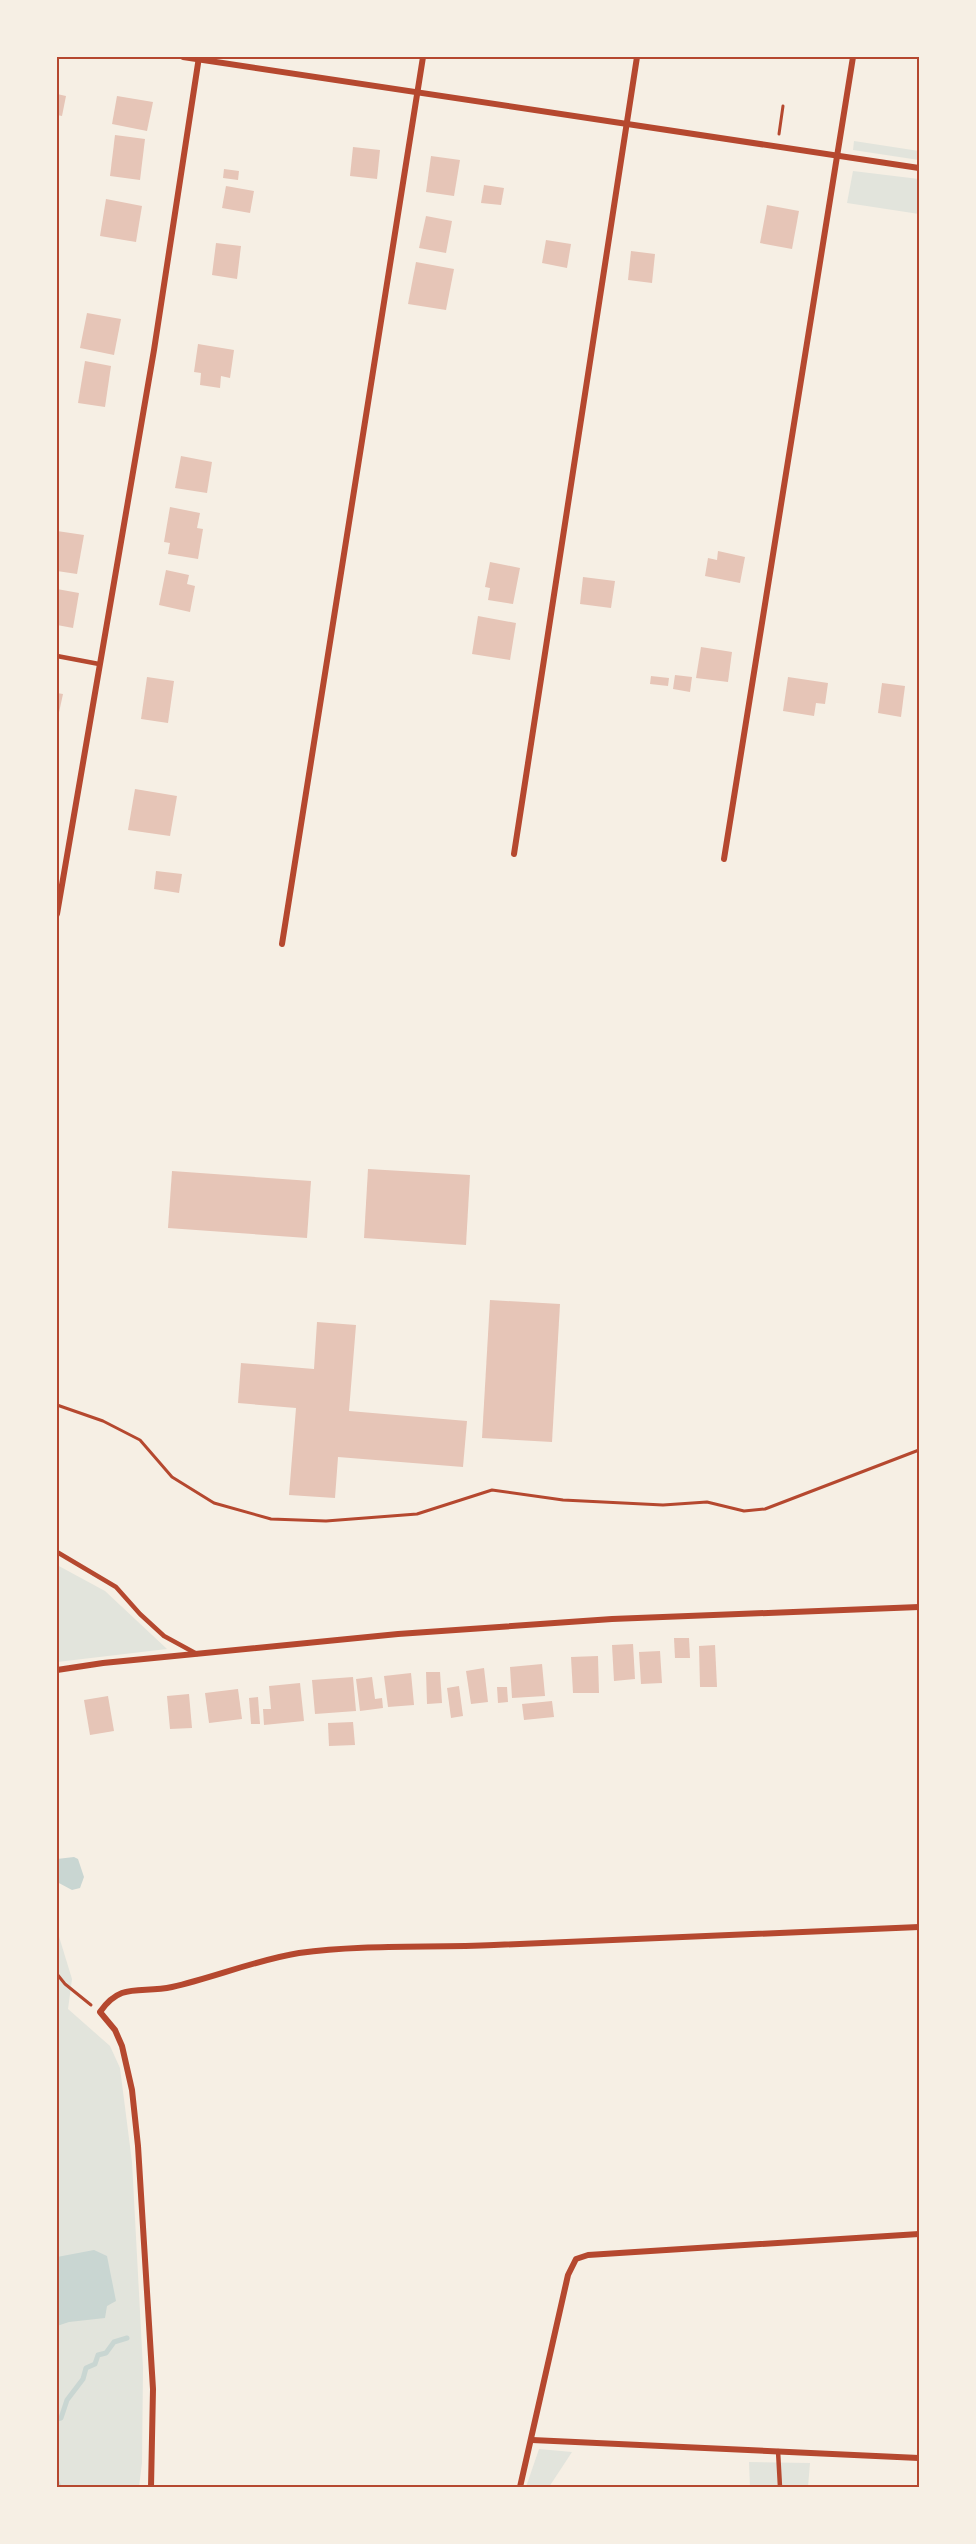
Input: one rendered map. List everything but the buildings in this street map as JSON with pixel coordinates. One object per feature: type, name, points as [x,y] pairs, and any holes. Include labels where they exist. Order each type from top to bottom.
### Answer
[{"type":"street","points":[[183,57],[627,122],[919,168]]},
{"type":"street","points":[[282,944],[423,57]]},
{"type":"street","points":[[514,854],[637,57]]},
{"type":"street","points":[[724,859],[853,57]]},
{"type":"street","points":[[57,914],[154,350],[199,58]]},
{"type":"street","points":[[57,1670],[387,1635],[600,1620],[919,1607]]},
{"type":"street","points":[[151,2487],[153,2389],[138,2146],[132,2090],[122,2046],[115,2030],[100,2012],[108,2000],[118,1993],[172,1987],[253,1963],[297,1953],[343,1948],[453,1947],[919,1927]]},
{"type":"street","points":[[520,2487],[568,2275],[571,2265],[580,2256],[919,2234]]},
{"type":"street","points":[[532,2440],[919,2457]]},
{"type":"lane","points":[[57,656],[99,663]]},
{"type":"lane","points":[[57,1552],[116,1587],[164,1636],[197,1654]]},
{"type":"lane","points":[[778,2451],[780,2487]]},
{"type":"path","points":[[777,146],[783,106]]},
{"type":"path","points":[[57,1405],[103,1421],[141,1440],[172,1477],[214,1503],[271,1519],[326,1521],[417,1514],[492,1491],[563,1500],[663,1505],[706,1502],[744,1511],[765,1509],[919,1450]]},
{"type":"path","points":[[57,1974],[75,1993],[100,2012]]},
{"type":"shaded area","points":[[854,141],[919,151],[919,160],[853,150]]},
{"type":"shaded area","points":[[853,171],[919,179],[919,214],[847,203]]},
{"type":"shaded area","points":[[57,1565],[105,1591],[167,1649],[57,1662]]},
{"type":"shaded area","points":[[74,1857],[78,1859],[84,1877],[80,1888],[72,1890],[57,1882],[57,1859]]},
{"type":"shaded area","points":[[57,1930],[72,1979],[68,2009],[110,2046],[120,2068],[132,2162],[143,2368],[142,2463],[139,2487],[57,2487]]},
{"type":"shaded area","points":[[94,2250],[107,2256],[116,2301],[107,2306],[105,2318],[69,2322],[57,2326],[57,2257]]},
{"type":"shaded area","points":[[539,2449],[572,2452],[549,2487],[526,2487]]},
{"type":"shaded area","points":[[749,2462],[810,2463],[808,2487],[750,2487]]},
{"type":"waterway","points":[[57,2419],[61,2418],[67,2400],[83,2379],[86,2368],[95,2364],[98,2355],[106,2353],[114,2342],[127,2338]]},
{"type":"waterway","points":[[57,2482],[59,2487]]}]
